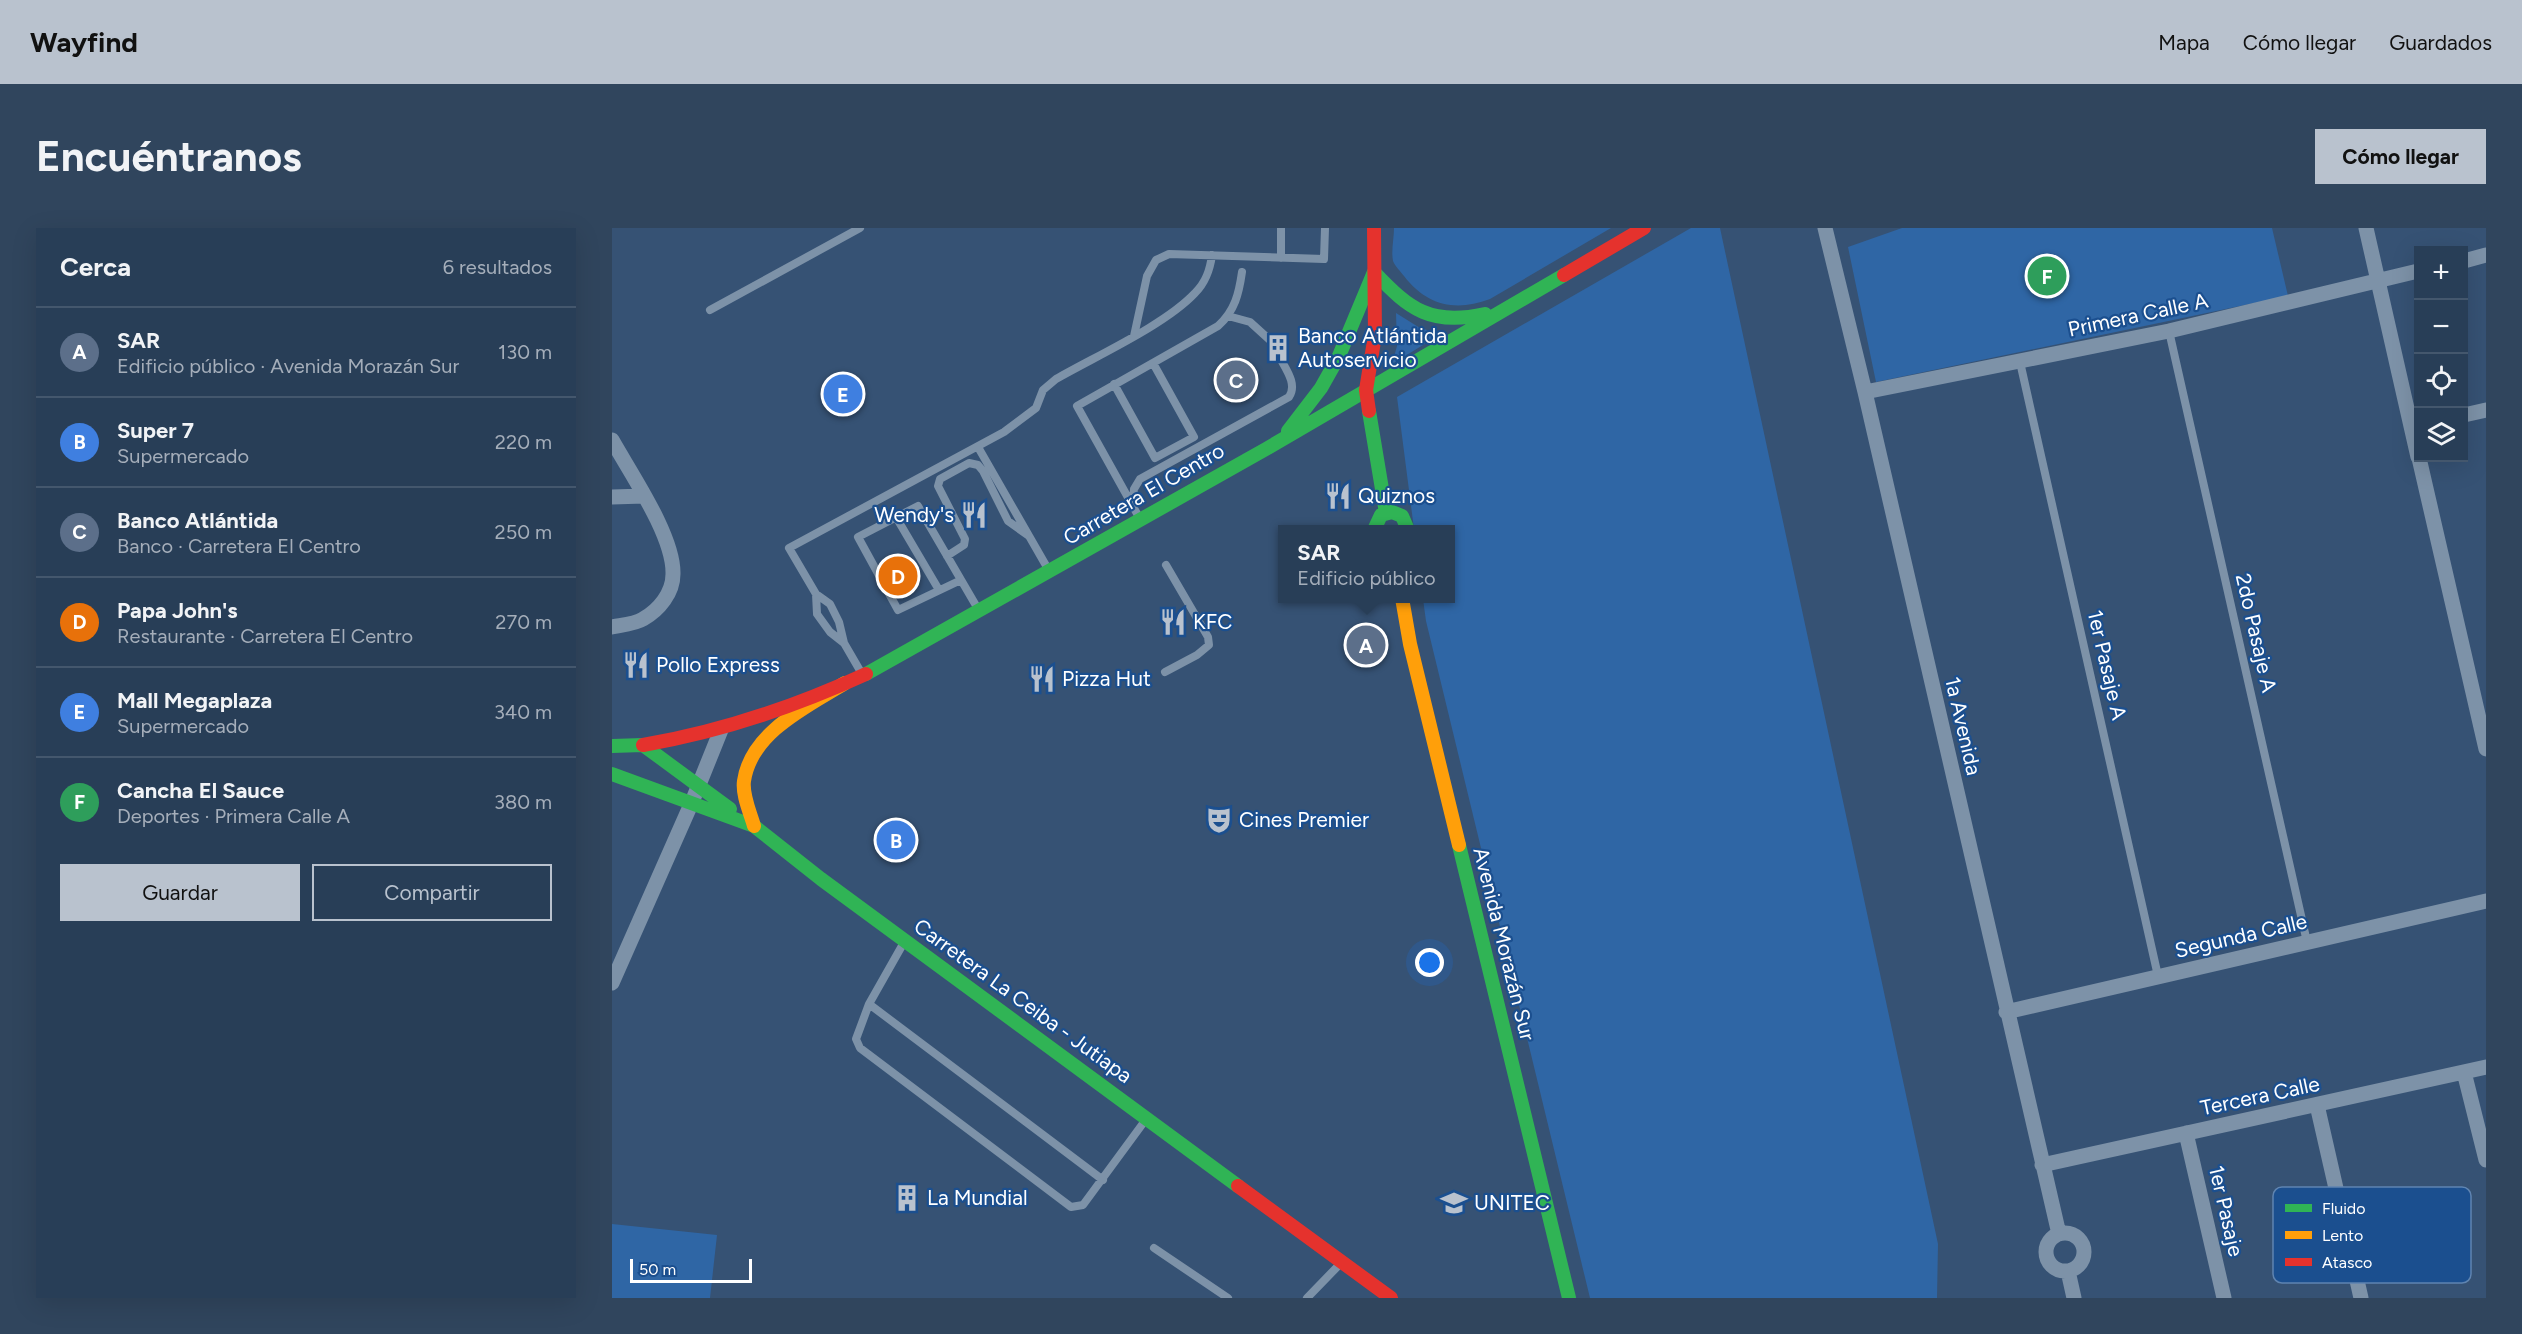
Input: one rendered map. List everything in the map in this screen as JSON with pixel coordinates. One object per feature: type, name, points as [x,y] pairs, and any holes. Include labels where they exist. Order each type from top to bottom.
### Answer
[{"type":"main road","points":[[1374,228],[1376,335],[1366,390],[1373,445],[1386,513]]},
{"type":"main road","name":"Carretera El Centro","points":[[612,746],[679,740],[721,730],[845,683],[1141,520],[1644,228]]},
{"type":"main road","points":[[1374,272],[1400,299],[1416,311],[1433,317],[1463,320],[1506,309]]},
{"type":"main road","points":[[1282,439],[1321,388],[1339,356],[1374,272]]},
{"type":"main road","points":[[1376,525],[1378,519],[1392,512],[1402,516],[1406,525]]},
{"type":"main road","name":"Avenida Morazán Sur","points":[[1403,603],[1410,644],[1569,1298]]},
{"type":"main road","points":[[754,826],[743,782],[751,755],[780,726],[845,683]]},
{"type":"main road","points":[[643,745],[754,826]]},
{"type":"main road","name":"Carretera La Ceiba - Jutiapa","points":[[612,774],[754,826],[1391,1298]]},
{"type":"street","name":"1a Avenida","points":[[1825,228],[1865,392],[2006,1012],[2059,1234]]},
{"type":"street","points":[[2366,228],[2414,422]]},
{"type":"street","points":[[2468,260],[2486,255]]},
{"type":"street","name":"Primera Calle A","points":[[1865,392],[2169,331],[2414,272]]},
{"type":"street","points":[[2468,414],[2486,410]]},
{"type":"street","points":[[612,440],[644,496],[669,548],[674,576],[665,600],[643,620],[612,627]]},
{"type":"street","points":[[2420,462],[2486,749]]},
{"type":"street","points":[[612,496],[644,496]]},
{"type":"street","points":[[612,983],[636,924],[692,802],[721,730]]},
{"type":"street","name":"Segunda Calle","points":[[2006,1012],[2486,901]]},
{"type":"street","name":"Tercera Calle","points":[[2042,1165],[2486,1067]]},
{"type":"street","points":[[2464,1072],[2486,1160]]},
{"type":"street","points":[[2317,1105],[2336,1187]]},
{"type":"street","name":"1er Pasaje","points":[[2186,1133],[2224,1298]]},
{"type":"street","points":[[2059,1234],[2071,1234],[2081,1242],[2084,1248],[2082,1260],[2073,1269],[2067,1271],[2055,1269],[2047,1260],[2045,1253],[2049,1242],[2059,1234]]},
{"type":"street","points":[[2067,1271],[2074,1298]]},
{"type":"street","points":[[2358,1283],[2361,1298]]},
{"type":"lane","points":[[710,310],[860,228]]},
{"type":"lane","points":[[1281,228],[1281,258]]},
{"type":"lane","points":[[1134,336],[1147,276],[1156,260],[1169,254],[1324,259],[1325,228]]},
{"type":"lane","points":[[862,674],[844,643],[839,622],[830,604],[816,594],[789,548],[1004,432],[1036,408],[1043,390],[1056,379],[1179,309],[1197,292],[1207,277],[1212,255]]},
{"type":"lane","points":[[1141,520],[1077,406],[1213,330],[1228,316],[1238,295],[1242,272]]},
{"type":"lane","points":[[1228,316],[1250,322],[1272,342]]},
{"type":"lane","name":"2do Pasaje A","points":[[2169,331],[2307,942]]},
{"type":"lane","points":[[1134,508],[1133,494],[1140,479],[1289,398],[1293,391],[1292,381],[1279,356]]},
{"type":"lane","name":"1er Pasaje A","points":[[2020,362],[2158,976]]},
{"type":"lane","points":[[1114,384],[1155,458],[1194,437],[1153,363]]},
{"type":"lane","points":[[978,447],[1049,570]]},
{"type":"lane","points":[[947,556],[964,545],[965,539],[938,486],[940,479],[969,463],[978,465],[983,471],[1008,521],[1029,536]]},
{"type":"lane","points":[[961,580],[898,610],[858,537],[918,506],[978,609]]},
{"type":"lane","points":[[896,517],[939,590]]},
{"type":"lane","points":[[1165,672],[1197,655],[1209,645],[1208,637],[1166,565]]},
{"type":"lane","points":[[816,594],[817,614],[830,632],[844,643]]},
{"type":"lane","points":[[905,940],[869,1004],[856,1039],[860,1048],[1071,1207],[1083,1205],[1104,1180],[1147,1118]]},
{"type":"lane","points":[[869,1004],[1104,1180]]},
{"type":"lane","points":[[1154,1248],[1228,1298]]},
{"type":"lane","points":[[1307,1298],[1342,1261]]},
{"type":"shaded area","points":[[1394,228],[1611,228],[1490,299],[1465,305],[1454,305],[1443,304],[1422,294],[1397,267],[1392,257]]},
{"type":"shaded area","points":[[1691,228],[1720,228],[1938,1244],[1937,1298],[1590,1298],[1426,621],[1424,603],[1455,603],[1455,525],[1413,525],[1397,397]]},
{"type":"shaded area","points":[[1902,228],[2272,228],[2288,296],[1876,382],[1848,247]]},
{"type":"shaded area","points":[[1396,313],[1420,328],[1441,334],[1392,364],[1397,346]]},
{"type":"shaded area","points":[[612,1224],[717,1235],[710,1298],[612,1298]]},
{"type":"traffic: fast","points":[[1288,431],[1321,388],[1339,356],[1374,272],[1399,296],[1423,312],[1450,318],[1485,314]]},
{"type":"traffic: fast","points":[[866,674],[1266,449],[1564,275]]},
{"type":"traffic: fast","points":[[1369,411],[1386,513]]},
{"type":"traffic: fast","points":[[1376,525],[1381,515],[1392,512],[1402,516],[1406,525]]},
{"type":"traffic: fast","points":[[612,746],[643,745],[730,809]]},
{"type":"traffic: fast","points":[[612,774],[754,826],[821,879],[1238,1186]]},
{"type":"traffic: fast","points":[[1459,845],[1569,1298]]},
{"type":"traffic: slow","points":[[1403,603],[1410,644],[1459,845]]},
{"type":"traffic: slow","points":[[754,826],[745,798],[744,781],[749,764],[758,748],[783,722],[845,683]]},
{"type":"traffic: jam","points":[[1369,411],[1366,390],[1375,335],[1374,228]]},
{"type":"traffic: jam","points":[[1564,275],[1644,228]]},
{"type":"traffic: jam","points":[[643,745],[728,726],[784,708],[866,674]]},
{"type":"traffic: jam","points":[[1238,1186],[1391,1298]]},
{"type":"place","name":"Cancha El Sauce","points":[[2047,276]]},
{"type":"place","name":"Banco Atlántida Autoservicio","points":[[1278,348]]},
{"type":"place","name":"Banco Atlántida","points":[[1236,380]]},
{"type":"place","name":"Mall Megaplaza","points":[[843,394]]},
{"type":"place","name":"Quiznos","points":[[1338,496]]},
{"type":"place","name":"Wendy's","points":[[974,515]]},
{"type":"place","name":"Papa John's","points":[[898,576]]},
{"type":"place","name":"KFC","points":[[1173,622]]},
{"type":"place","name":"SAR","points":[[1366,645]]},
{"type":"place","name":"Pollo Express","points":[[636,665]]},
{"type":"place","name":"Pizza Hut","points":[[1042,679]]},
{"type":"place","name":"Cines Premier","points":[[1219,820]]},
{"type":"place","name":"Super 7","points":[[896,840]]},
{"type":"place","name":"La Mundial","points":[[907,1198]]},
{"type":"place","name":"UNITEC","points":[[1454,1203]]}]
